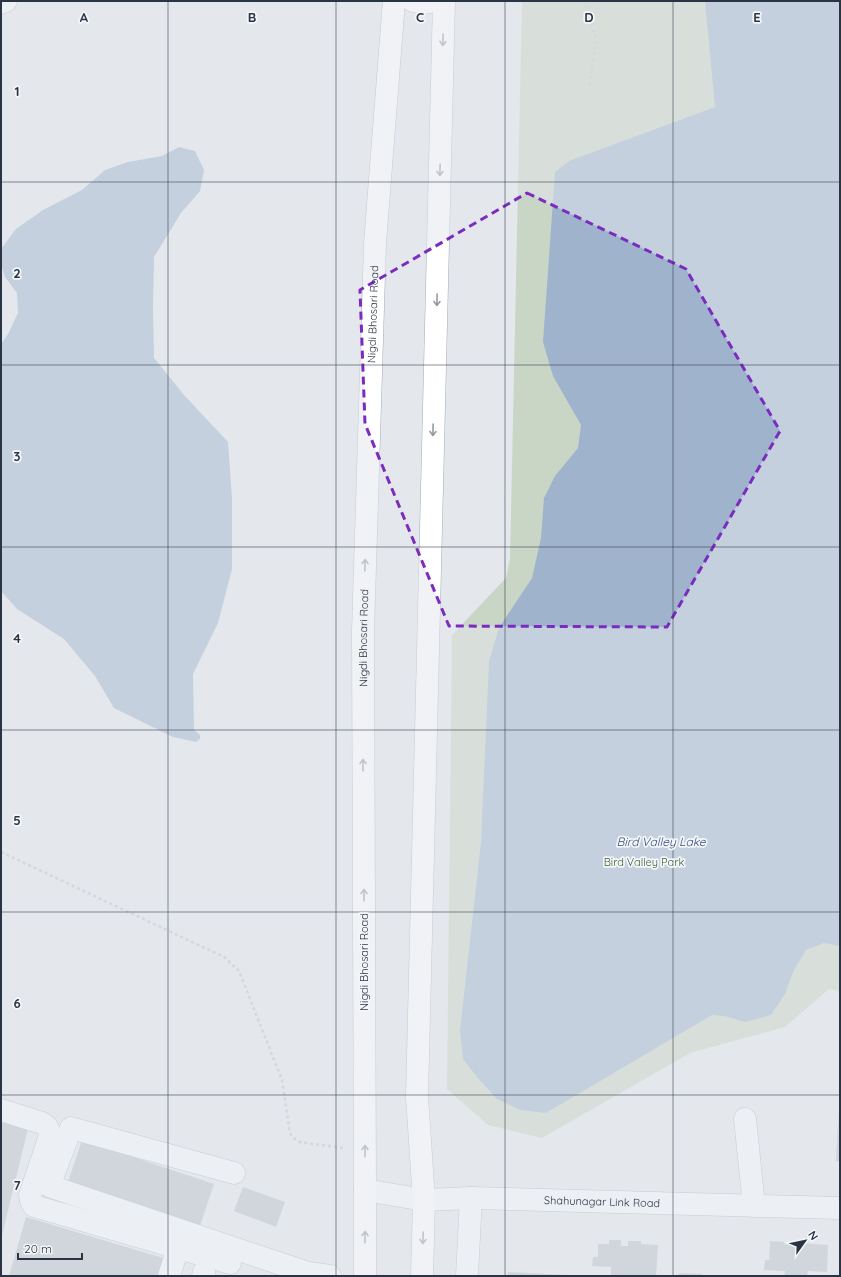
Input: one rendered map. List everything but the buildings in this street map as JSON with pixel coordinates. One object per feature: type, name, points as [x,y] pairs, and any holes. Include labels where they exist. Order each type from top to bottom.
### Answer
[{"type":"main road","name":"Nigdi Bhosari Road","points":[[364,1276],[363,624],[376,243],[394,1]]},
{"type":"main road","points":[[413,1],[424,3],[435,1]]},
{"type":"main road","points":[[422,1276],[424,1200],[417,1097],[444,1]]},
{"type":"street","points":[[1,3],[6,1]]},
{"type":"street","points":[[1,1110],[42,1123],[47,1126],[50,1131],[49,1139],[30,1195],[34,1206],[276,1276]]},
{"type":"street","points":[[745,1119],[754,1206]]},
{"type":"street","points":[[234,1173],[71,1128],[49,1186],[308,1273],[330,1276]]},
{"type":"street","name":"Shahunagar Link Road","points":[[365,1190],[424,1200],[471,1198],[840,1208]]},
{"type":"street","points":[[467,1276],[471,1198]]},
{"type":"street","points":[[169,1276],[178,1247]]},
{"type":"path","points":[[583,1],[590,15],[596,40],[589,89]]},
{"type":"path","points":[[1,852],[224,957],[238,971],[282,1080],[290,1134],[293,1138],[300,1142],[365,1152]]},
{"type":"highlighted area","points":[[527,193],[686,269],[780,431],[667,627],[449,626],[365,424],[360,290]]},
{"type":"green space","name":"Bird Valley Lake","points":[[522,1],[840,1],[840,991],[829,989],[785,1027],[690,1053],[542,1138],[488,1125],[447,1089],[452,635],[506,578],[510,559]]},
{"type":"water","name":"Bird Valley Lake","points":[[705,1],[840,1],[840,946],[824,943],[806,950],[794,970],[785,994],[771,1015],[745,1022],[724,1016],[712,1015],[546,1113],[520,1110],[497,1099],[463,1059],[460,1030],[481,842],[489,661],[499,628],[532,578],[541,538],[544,498],[555,476],[578,448],[581,425],[553,376],[543,342],[555,172],[569,161],[715,107]]},
{"type":"water","points":[[179,147],[195,151],[204,170],[200,191],[181,213],[154,257],[154,358],[184,395],[228,442],[232,499],[232,569],[218,623],[193,674],[194,730],[200,735],[200,739],[196,742],[173,737],[114,708],[95,676],[64,639],[17,609],[1,591],[1,344],[8,334],[18,313],[17,293],[5,277],[1,264],[1,249],[16,229],[43,210],[82,190],[105,170],[128,162],[162,156]]},
{"type":"park label","name":"Bird Valley Park","points":[[644,862]]}]
